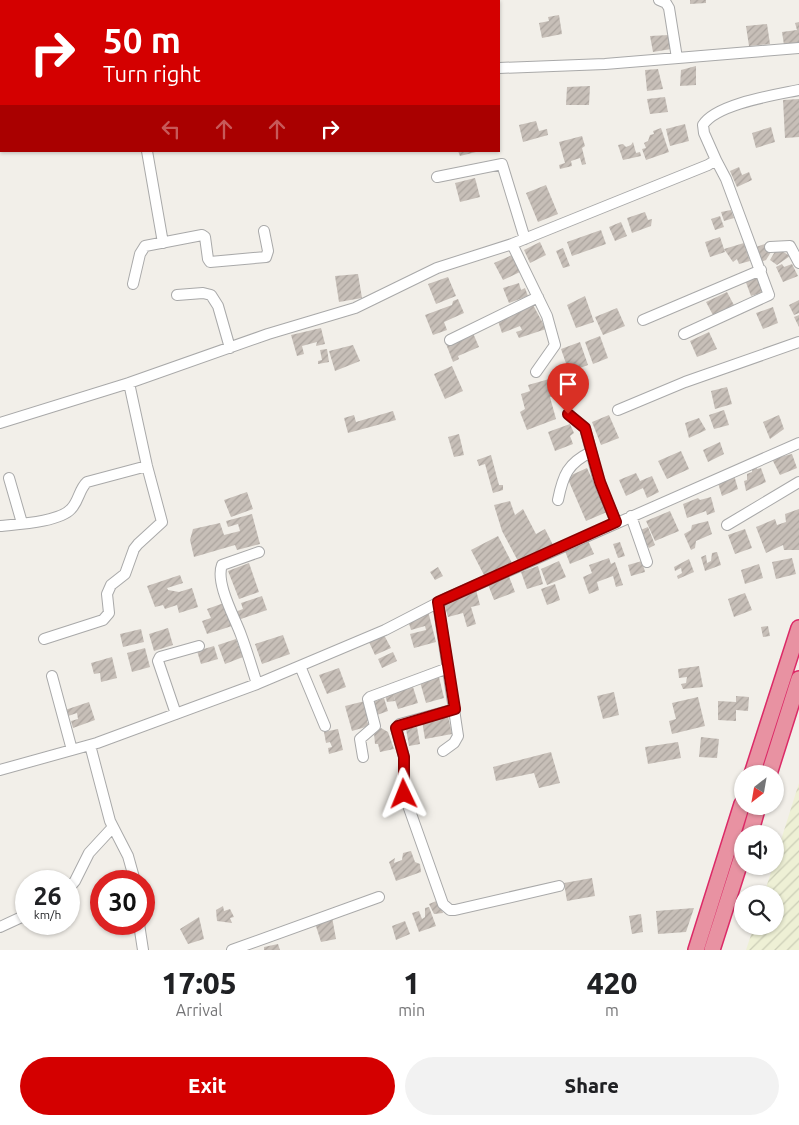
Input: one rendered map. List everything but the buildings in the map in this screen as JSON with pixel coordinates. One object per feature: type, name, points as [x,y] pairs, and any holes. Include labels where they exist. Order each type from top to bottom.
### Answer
[{"type":"highway","points":[[755,765],[799,628]]},
{"type":"highway","points":[[772,765],[799,680]]},
{"type":"highway","points":[[696,950],[739,815]]},
{"type":"highway","points":[[712,950],[736,875]]},
{"type":"street","points":[[660,0],[666,3],[669,8],[677,58]]},
{"type":"street","points":[[500,68],[605,64],[799,48]]},
{"type":"street","points":[[684,334],[768,297],[770,294],[726,179],[702,125],[707,118],[716,112],[799,90]]},
{"type":"street","points":[[146,152],[163,243]]},
{"type":"street","points":[[0,423],[129,383],[355,308],[438,268],[525,239],[716,160]]},
{"type":"street","points":[[437,177],[502,164],[525,239]]},
{"type":"street","points":[[133,284],[143,248],[202,235],[206,239],[208,259],[213,263],[266,257],[268,251],[264,231]]},
{"type":"street","points":[[512,244],[538,297],[555,344],[536,372]]},
{"type":"street","points":[[770,247],[790,246],[799,263]]},
{"type":"street","points":[[643,320],[761,270]]},
{"type":"street","points":[[177,295],[203,293],[211,295],[218,306],[230,348]]},
{"type":"street","points":[[450,340],[538,297]]},
{"type":"street","points":[[618,410],[685,382],[799,342]]},
{"type":"street","points":[[44,639],[103,620],[109,613],[107,594],[110,585],[125,574],[134,549],[162,522],[147,466],[129,383]]},
{"type":"street","points":[[568,414],[585,428],[600,482],[616,522]]},
{"type":"street","points":[[0,770],[90,745],[257,684],[385,630],[438,602],[799,443]]},
{"type":"street","points":[[558,500],[561,487],[574,460],[591,452]]},
{"type":"street","points":[[0,526],[42,520],[65,513],[72,509],[87,482],[147,466]]},
{"type":"street","points":[[9,478],[22,523]]},
{"type":"street","points":[[727,525],[799,482]]},
{"type":"street","points":[[631,516],[647,562]]},
{"type":"street","points":[[257,684],[224,592],[220,571],[222,565],[259,552]]},
{"type":"street","points":[[438,602],[458,736],[454,744],[443,751]]},
{"type":"street","points":[[176,714],[158,661],[160,657],[199,646]]},
{"type":"street","points":[[300,666],[325,726]]},
{"type":"street","points":[[363,757],[360,739],[375,726],[368,699],[370,696],[448,668]]},
{"type":"street","points":[[52,676],[72,750]]},
{"type":"street","points":[[455,709],[400,724],[396,728],[404,757],[404,794],[443,904],[446,908],[455,910],[559,886]]},
{"type":"street","points":[[90,745],[113,827],[132,865],[133,870]]},
{"type":"street","points":[[80,871],[89,853],[113,827]]},
{"type":"street","points":[[232,950],[379,897]]},
{"type":"street","points":[[0,927],[15,921]]},
{"type":"street","points":[[140,935],[142,950]]},
{"type":"green space","points":[[799,783],[799,950],[746,950],[751,935],[784,935],[784,885],[767,885],[770,875],[784,875],[784,830]]},
{"type":"route","points":[[404,794],[402,784],[404,757],[396,728],[400,724],[455,709],[450,689],[447,656],[438,602],[616,522],[600,482],[585,428],[568,414]]}]
